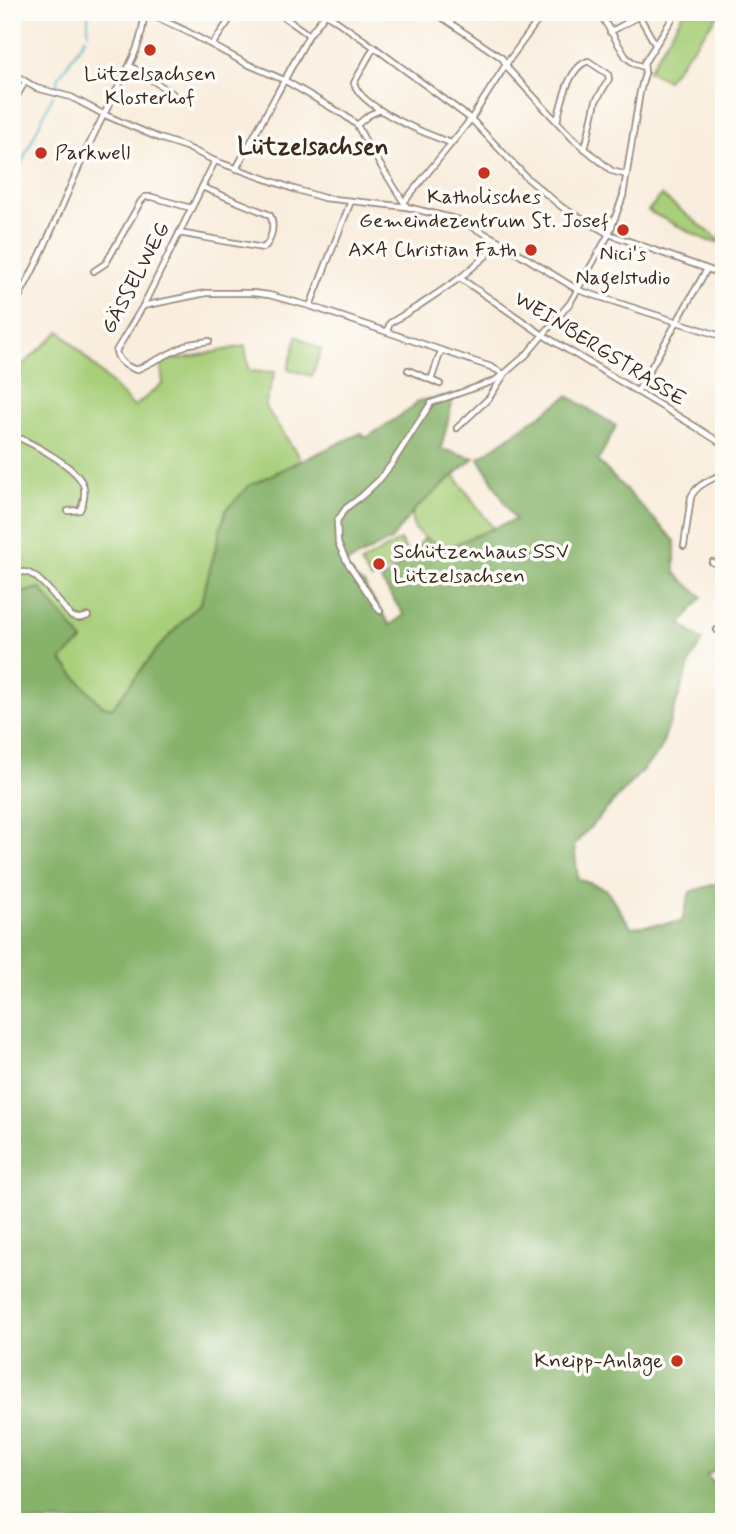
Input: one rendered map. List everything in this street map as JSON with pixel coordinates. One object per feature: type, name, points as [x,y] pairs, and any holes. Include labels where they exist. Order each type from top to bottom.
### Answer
[{"type":"street","points":[[212,45],[235,12]]},
{"type":"street","points":[[277,12],[309,35]]},
{"type":"street","points":[[434,12],[502,58],[510,71],[584,149],[612,171],[627,176]]},
{"type":"street","points":[[598,12],[630,61],[644,67]]},
{"type":"street","points":[[380,611],[347,562],[338,543],[337,521],[346,508],[380,479],[431,403],[494,381],[505,374],[526,355],[570,303],[609,234],[623,196],[646,59],[674,12]]},
{"type":"street","points":[[236,169],[309,35],[326,13],[471,119],[527,178],[563,208],[609,234],[724,275]]},
{"type":"street","points":[[12,309],[38,261],[74,176],[130,66],[149,14],[284,80],[344,115],[357,125],[405,205]]},
{"type":"street","points":[[405,205],[471,119],[540,14]]},
{"type":"street","points":[[610,32],[638,14],[655,44]]},
{"type":"street","points":[[374,47],[354,83],[356,91],[380,110],[424,133],[451,143]]},
{"type":"street","points":[[557,121],[566,86],[582,63],[588,61],[608,74],[609,79],[596,101],[584,149]]},
{"type":"street","points":[[130,66],[172,93]]},
{"type":"street","points":[[12,74],[36,88],[71,97],[105,115],[215,161],[293,189],[324,198],[405,205],[459,220],[578,290],[724,337]]},
{"type":"street","points":[[12,104],[25,82]]},
{"type":"street","points":[[357,125],[380,110]]},
{"type":"street","name":"GÄSSELWEG","points":[[209,341],[189,344],[136,370],[125,366],[117,357],[116,351],[143,306],[215,161]]},
{"type":"street","points":[[179,233],[262,247],[270,241],[273,220],[270,215],[202,187]]},
{"type":"street","points":[[94,271],[107,263],[144,198],[152,197],[191,208]]},
{"type":"street","points":[[310,306],[351,201]]},
{"type":"street","points":[[387,331],[390,323],[460,278],[486,257],[497,240]]},
{"type":"street","points":[[637,392],[706,269]]},
{"type":"street","name":"WEINBERGSTRASSE","points":[[460,278],[543,335],[724,445]]},
{"type":"street","points":[[143,306],[206,293],[253,293],[310,306],[505,374]]},
{"type":"street","points":[[430,380],[442,351]]},
{"type":"street","points":[[408,370],[440,384]]},
{"type":"street","points":[[457,428],[489,398],[505,374]]},
{"type":"street","points":[[12,435],[52,455],[80,478],[84,487],[83,504],[80,510],[68,511]]},
{"type":"street","points":[[684,546],[693,492],[700,485],[724,473]]},
{"type":"street","points":[[712,562],[724,567]]},
{"type":"street","points":[[12,577],[22,572],[32,574],[71,616],[76,619],[88,616]]},
{"type":"street","points":[[717,630],[724,626]]},
{"type":"green space","points":[[684,12],[724,12],[724,17],[719,14],[667,80],[648,71]]},
{"type":"green space","points":[[661,195],[722,242],[708,241],[648,211]]},
{"type":"green space","points":[[60,331],[134,407],[163,383],[160,360],[180,359],[245,346],[249,371],[275,372],[265,406],[301,460],[251,485],[226,510],[201,602],[158,648],[112,708],[101,705],[61,660],[40,588],[12,596],[12,379],[18,369]]},
{"type":"green space","points":[[297,336],[321,350],[312,376],[288,369]]},
{"type":"green space","points":[[454,395],[441,449],[474,458],[414,510],[391,540],[343,565],[348,574],[365,585],[390,625],[404,615],[381,581],[411,556],[424,538],[446,547],[515,520],[479,458],[568,396],[616,426],[598,461],[675,541],[675,573],[702,597],[681,624],[702,641],[691,660],[660,751],[574,845],[578,879],[606,889],[631,927],[682,922],[690,892],[724,881],[724,1466],[707,1475],[724,1497],[724,1522],[12,1522],[12,596],[40,588],[83,641],[61,660],[101,705],[112,708],[158,648],[201,602],[226,510],[250,485],[361,433],[366,438],[412,408],[418,401]]},
{"type":"green space","points":[[454,475],[493,528],[446,547],[416,530],[412,518],[414,510]]},
{"type":"green space","points":[[400,540],[410,557],[371,580],[361,563]]},
{"type":"waterway","points":[[88,12],[88,33]]},
{"type":"waterway","points":[[55,90],[59,77],[86,37]]},
{"type":"waterway","points":[[12,180],[53,95]]},
{"type":"place","name":"Lützelsachsen Klosterhof","points":[[150,50]]},
{"type":"place","name":"Parkwell","points":[[41,153]]},
{"type":"place","name":"Katholisches Gemeindezentrum St. Josef","points":[[484,173]]},
{"type":"place","name":"Nici's Nagelstudio","points":[[623,230]]},
{"type":"place","name":"AXA Christian Fath","points":[[531,250]]},
{"type":"place","name":"Schützenhaus SSV Lützelsachsen","points":[[379,564]]},
{"type":"place","name":"Kneipp-Anlage","points":[[677,1361]]},
{"type":"district","name":"Lützelsachsen","points":[[313,147]]}]
